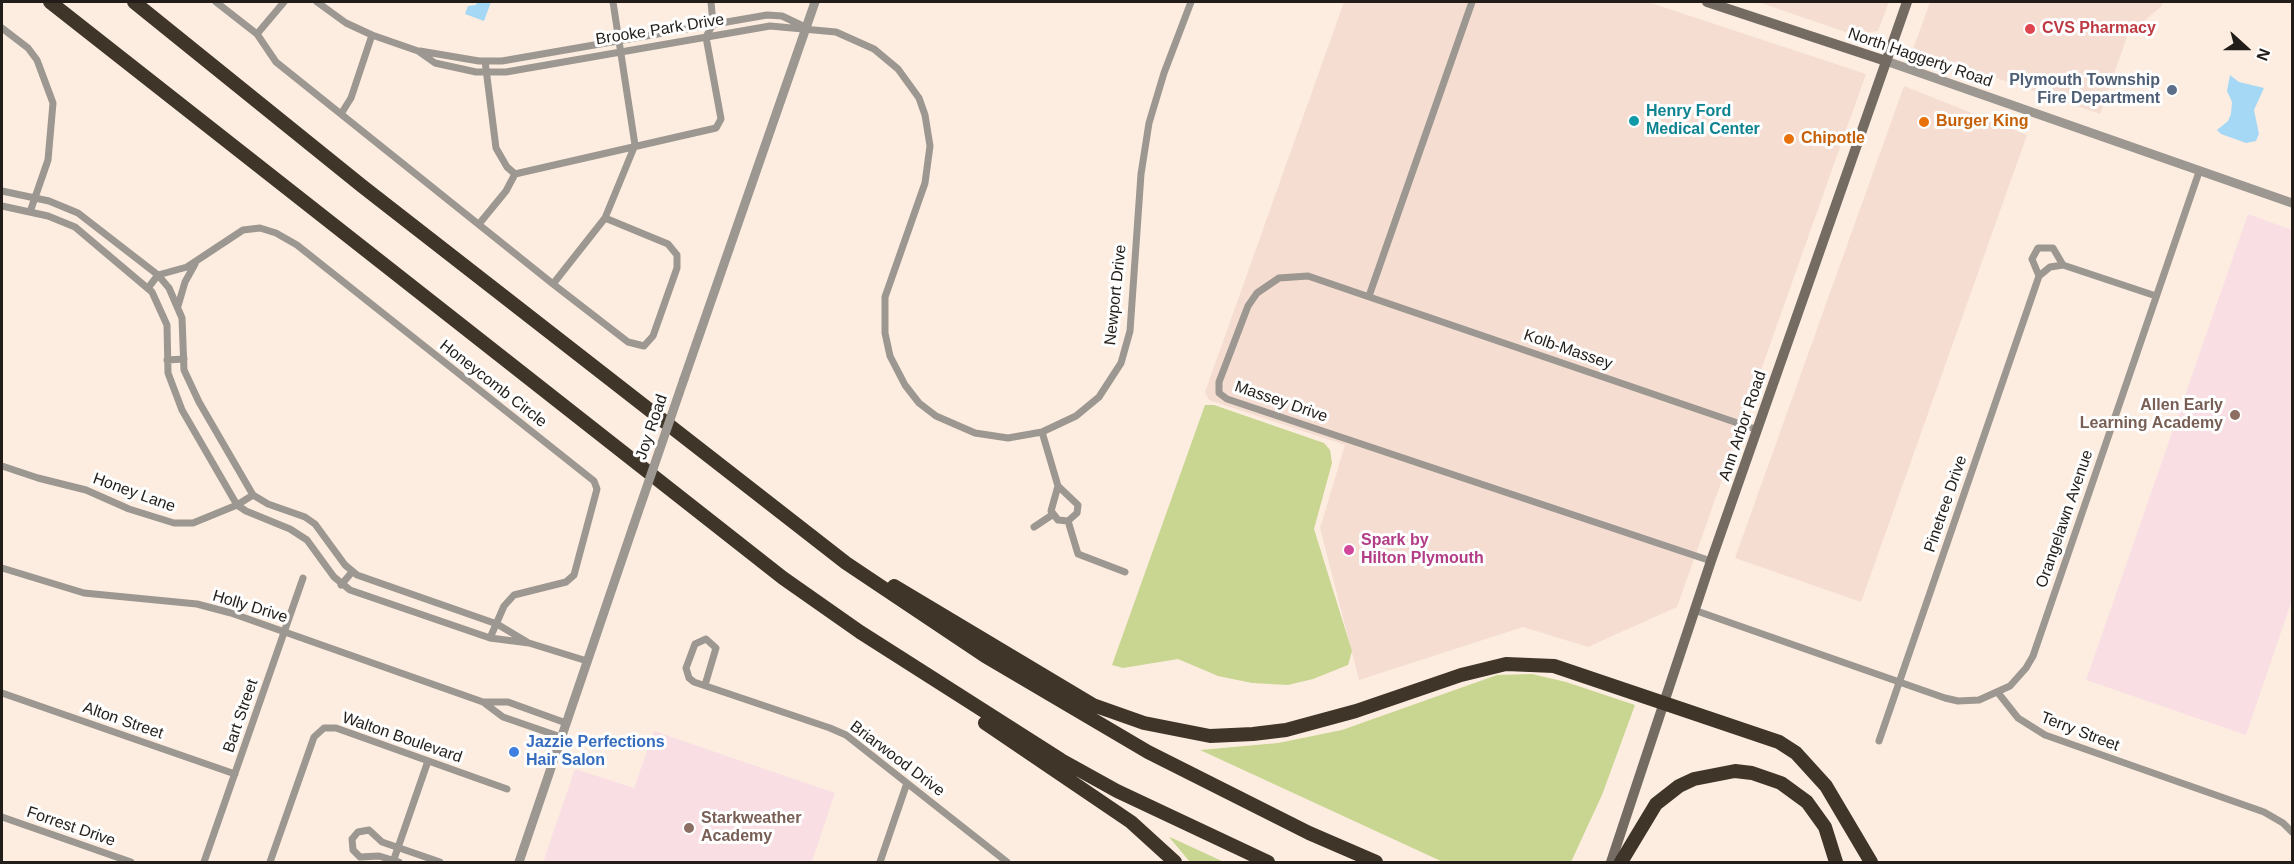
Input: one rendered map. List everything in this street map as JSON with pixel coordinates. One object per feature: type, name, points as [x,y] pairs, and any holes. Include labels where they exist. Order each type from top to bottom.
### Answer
[{"type":"highway","points":[[50,2],[783,578],[946,688],[1061,760],[1117,791],[1268,862]]},
{"type":"highway","points":[[134,2],[371,194],[846,563],[985,656],[1148,752],[1299,828],[1376,862]]},
{"type":"highway","points":[[846,563],[904,591],[1054,684],[1093,705],[1144,723],[1210,735],[1253,734],[1286,730],[1356,711],[1461,675],[1506,664],[1554,666],[1766,735],[1796,753],[1818,777],[1839,806],[1871,862]]},
{"type":"highway","points":[[946,688],[970,713],[1131,822],[1175,862]]},
{"type":"highway","points":[[1622,862],[1645,821],[1663,798],[1694,779],[1719,772],[1735,771],[1758,774],[1781,783],[1807,802],[1826,828],[1836,862]]},
{"type":"main road","name":"North Haggerty Road","points":[[1707,2],[1886,62]]},
{"type":"main road","name":"Ann Arbor Road","points":[[1611,862],[1694,610],[1907,2]]},
{"type":"street","points":[[216,2],[257,34],[276,62],[553,284],[634,345],[644,346],[648,342],[677,268],[677,255],[668,244],[605,218]]},
{"type":"street","points":[[257,34],[284,2]]},
{"type":"street","name":"Brooke Park Drive","points":[[317,2],[346,23],[372,36],[418,51],[485,61],[517,59],[619,39],[778,15],[806,28]]},
{"type":"street","points":[[553,284],[605,218],[634,145],[613,2]]},
{"type":"street","points":[[479,224],[506,190],[515,174],[634,145],[712,130],[720,124],[706,36],[713,24],[711,2]]},
{"type":"street","name":"Joy Road","points":[[519,862],[815,2]]},
{"type":"street","name":"Newport Drive","points":[[806,28],[836,32],[874,49],[898,69],[912,86],[925,115],[930,147],[925,183],[887,288],[884,306],[887,343],[899,376],[919,403],[953,426],[975,433],[1000,437],[1042,432],[1060,426],[1089,406],[1108,385],[1121,363],[1130,331],[1141,174],[1147,132],[1161,81],[1191,2]]},
{"type":"street","points":[[1369,296],[1472,2]]},
{"type":"street","name":"Brooke Park Drive","points":[[418,51],[435,63],[485,72],[518,70],[621,50],[770,26],[806,28]]},
{"type":"street","points":[[2,28],[28,48],[37,60],[53,103],[48,160],[30,212]]},
{"type":"street","points":[[341,114],[351,98],[372,36]]},
{"type":"street","points":[[517,59],[518,70]]},
{"type":"street","points":[[485,61],[496,148],[507,167],[515,174]]},
{"type":"street","name":"North Haggerty Road","points":[[1886,62],[2292,203]]},
{"type":"street","name":"Orangelawn Avenue","points":[[1999,694],[2018,679],[2033,656],[2199,172]]},
{"type":"street","points":[[2,191],[60,205],[92,222],[158,275],[178,306],[182,318],[184,370],[193,392],[253,495],[268,504],[296,513],[315,524],[352,572],[497,624],[529,643]]},
{"type":"street","points":[[2,206],[58,219],[83,232],[148,288],[160,304],[165,319],[168,339],[167,360],[171,381],[182,410],[237,505],[290,529],[307,540],[341,585],[490,638],[529,643],[587,661]]},
{"type":"street","points":[[83,232],[92,222]]},
{"type":"street","name":"Honeycomb Circle","points":[[158,275],[182,270],[243,230],[260,228],[276,233],[297,245],[594,481],[597,489],[574,575],[566,582],[514,595],[504,606],[490,638]]},
{"type":"street","name":"Pinetree Drive","points":[[1879,741],[2039,276],[2032,259],[2038,248],[2053,248],[2063,265]]},
{"type":"street","name":"Honeycomb Circle","points":[[178,306],[185,282],[198,259]]},
{"type":"street","points":[[2039,276],[2050,267],[2063,265],[2156,296]]},
{"type":"street","points":[[148,288],[158,275]]},
{"type":"street","name":"Massey Drive","points":[[1369,296],[1308,276],[1288,276],[1268,284],[1257,293],[1248,306],[1219,382],[1219,393],[1227,399],[1711,561]]},
{"type":"street","name":"Kolb-Massey","points":[[1369,296],[1758,430]]},
{"type":"street","points":[[167,360],[184,359]]},
{"type":"street","points":[[1042,432],[1058,486],[1078,505],[1077,513],[1068,521],[1058,520],[1052,515],[1050,507],[1058,486]]},
{"type":"street","name":"Honey Lane","points":[[2,466],[86,490],[129,509],[174,523],[193,523],[237,505],[253,495]]},
{"type":"street","points":[[290,529],[296,513]]},
{"type":"street","points":[[1034,527],[1052,515]]},
{"type":"street","points":[[1068,521],[1078,554],[1125,572]]},
{"type":"street","name":"Holly Drive","points":[[2,568],[84,593],[197,604],[284,631],[483,702],[503,717],[561,737]]},
{"type":"street","points":[[341,585],[352,572]]},
{"type":"street","name":"Bart Street","points":[[204,862],[303,578]]},
{"type":"street","points":[[414,611],[420,597]]},
{"type":"street","points":[[1694,610],[1958,701],[1979,700],[1999,694]]},
{"type":"street","name":"Briarwood Drive","points":[[705,685],[716,648],[708,639],[695,644],[686,672],[689,678],[705,685],[838,731],[1007,862]]},
{"type":"street","name":"Alton Street","points":[[2,693],[235,774]]},
{"type":"street","name":"Terry Street","points":[[1999,694],[2018,718],[2045,735],[2264,812],[2292,831]]},
{"type":"street","name":"Holly Drive","points":[[483,702],[508,702],[566,723]]},
{"type":"street","name":"Walton Boulevard","points":[[270,862],[314,737],[321,730],[336,728],[507,789]]},
{"type":"street","points":[[428,761],[398,848],[395,862],[379,855],[360,857],[353,850],[352,839],[358,832],[369,830],[382,842],[398,848],[440,862]]},
{"type":"street","points":[[880,862],[908,783]]},
{"type":"street","name":"Forrest Drive","points":[[2,817],[131,862]]},
{"type":"shaded area","points":[[1344,2],[1648,2],[1866,74],[1677,607],[1588,647],[1523,627],[1359,680],[1320,528],[1345,445],[1209,400],[1205,392]]},
{"type":"shaded area","points":[[1758,2],[1889,2],[1878,31],[1854,35]]},
{"type":"shaded area","points":[[1930,2],[2163,2],[2161,7],[2128,34],[2100,114],[1913,49]]},
{"type":"shaded area","points":[[1904,86],[2027,135],[1861,602],[1735,558]]},
{"type":"shaded area","name":"Allen Early Learning Academy","points":[[2248,214],[2292,230],[2292,600],[2246,735],[2086,680]]},
{"type":"shaded area","name":"Starkweather Academy","points":[[654,731],[835,793],[812,862],[543,862],[575,769],[634,788]]},
{"type":"green space","points":[[1205,405],[1214,405],[1324,443],[1330,450],[1332,463],[1314,529],[1352,651],[1348,665],[1313,679],[1288,685],[1252,683],[1218,676],[1178,659],[1123,668],[1112,665]]},
{"type":"green space","points":[[1532,674],[1566,682],[1635,705],[1602,795],[1571,862],[1443,862],[1200,750],[1278,743],[1342,730],[1497,675]]},
{"type":"green space","points":[[1169,837],[1172,838],[1224,862],[1190,862]]},
{"type":"water","points":[[477,2],[491,2],[484,21],[465,14],[468,6],[476,5]]},
{"type":"water","points":[[2230,75],[2239,82],[2264,88],[2254,110],[2259,134],[2256,141],[2246,143],[2221,134],[2217,130],[2228,121],[2231,114],[2232,102],[2227,91]]},
{"type":"place","name":"CVS Pharmacy","points":[[2030,29]]},
{"type":"place","name":"Plymouth Township Fire Department","points":[[2172,90]]},
{"type":"place","name":"Henry Ford Medical Center","points":[[1634,121]]},
{"type":"place","name":"Burger King","points":[[1924,122]]},
{"type":"place","name":"Chipotle","points":[[1789,139]]},
{"type":"place","name":"Allen Early Learning Academy","points":[[2235,415]]},
{"type":"place","name":"Spark by Hilton Plymouth","points":[[1349,550]]},
{"type":"place","name":"Jazzie Perfections Hair Salon","points":[[514,752]]},
{"type":"place","name":"Starkweather Academy","points":[[689,828]]}]
